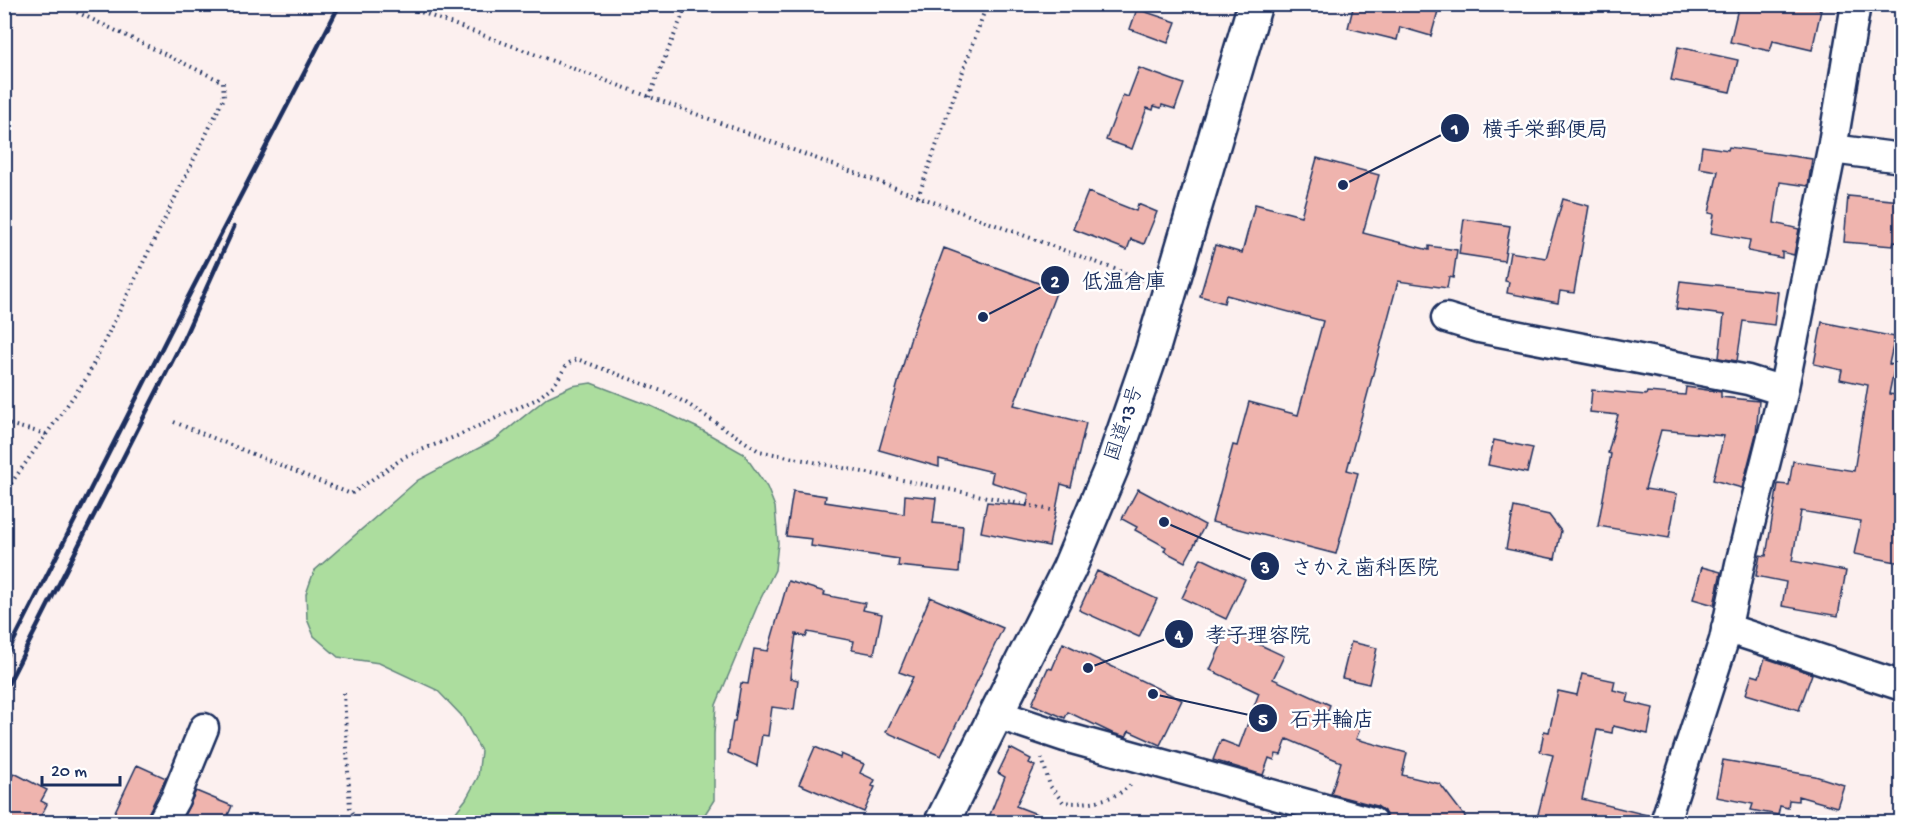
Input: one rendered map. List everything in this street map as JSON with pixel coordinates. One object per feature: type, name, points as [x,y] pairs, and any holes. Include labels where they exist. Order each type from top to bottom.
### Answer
[{"type":"highway","name":"国道13号","points":[[942,822],[1070,569],[1115,458],[1152,351],[1255,4]]},
{"type":"street","points":[[1665,822],[1726,628],[1783,391],[1832,149],[1856,4]]},
{"type":"street","points":[[1832,149],[1902,158]]},
{"type":"street","points":[[1446,318],[1479,328],[1748,380],[1783,391]]},
{"type":"street","points":[[1726,628],[1902,686]]},
{"type":"street","points":[[996,714],[1144,759],[1372,822]]},
{"type":"street","points":[[162,822],[175,799],[204,728]]},
{"type":"path","points":[[4,493],[86,379],[224,98],[223,82],[60,4]]},
{"type":"path","points":[[399,4],[1170,289]]},
{"type":"path","points":[[649,97],[687,4]]},
{"type":"path","points":[[918,197],[987,4]]},
{"type":"path","points":[[174,422],[351,494],[406,456],[457,436],[537,399],[555,384],[567,364],[577,359],[667,393],[759,451],[1091,518]]},
{"type":"path","points":[[4,423],[46,434]]},
{"type":"path","points":[[344,693],[350,809],[358,822]]},
{"type":"path","points":[[1038,728],[1041,752],[1050,786],[1063,802],[1077,804],[1096,802],[1127,789],[1138,776],[1144,759]]},
{"type":"green space","points":[[591,383],[651,406],[698,428],[744,454],[767,487],[775,507],[778,543],[775,570],[759,602],[716,705],[714,800],[700,822],[448,822],[466,799],[478,777],[481,751],[461,715],[437,690],[379,663],[338,657],[314,636],[307,619],[306,594],[314,571],[418,480],[496,439],[548,397],[572,386]]},
{"type":"building","points":[[1354,4],[1440,4],[1431,36],[1400,27],[1397,40],[1348,28]]},
{"type":"building","points":[[1739,4],[1798,4],[1821,10],[1812,50],[1773,41],[1770,51],[1730,42]]},
{"type":"building","points":[[1137,9],[1176,22],[1168,43],[1130,29]]},
{"type":"building","points":[[1678,47],[1738,60],[1730,92],[1671,80]]},
{"type":"building","points":[[1139,68],[1184,84],[1175,109],[1162,105],[1161,108],[1154,106],[1153,110],[1147,108],[1132,149],[1106,140],[1123,95],[1128,97]]},
{"type":"building","points":[[1702,146],[1728,150],[1729,147],[1812,159],[1808,186],[1780,182],[1774,223],[1799,229],[1794,255],[1782,252],[1782,258],[1748,251],[1750,240],[1711,233],[1714,214],[1709,213],[1718,171],[1699,168]]},
{"type":"building","points":[[1317,158],[1379,175],[1363,233],[1429,250],[1429,246],[1457,250],[1453,278],[1449,277],[1447,288],[1398,281],[1347,470],[1358,473],[1336,554],[1212,522],[1233,445],[1237,446],[1249,402],[1298,415],[1323,321],[1226,295],[1224,303],[1200,296],[1215,245],[1242,253],[1255,204],[1301,216]]},
{"type":"building","points":[[1088,192],[1136,211],[1138,204],[1157,212],[1144,244],[1131,239],[1127,250],[1073,229]]},
{"type":"building","points":[[1848,196],[1902,201],[1902,243],[1894,242],[1893,246],[1844,242]]},
{"type":"building","points":[[1563,199],[1589,206],[1574,293],[1560,291],[1558,303],[1507,293],[1509,282],[1505,281],[1510,252],[1546,258]]},
{"type":"building","points":[[1464,219],[1510,226],[1504,261],[1459,254]]},
{"type":"building","points":[[944,248],[1057,290],[1014,405],[1086,423],[1071,487],[1061,484],[1049,546],[981,532],[987,502],[1027,506],[1029,494],[991,482],[993,472],[939,459],[939,467],[879,450],[911,337]]},
{"type":"building","points":[[1680,281],[1778,292],[1774,325],[1743,321],[1737,361],[1719,358],[1724,315],[1676,309]]},
{"type":"building","points":[[1822,322],[1895,337],[1889,364],[1895,365],[1889,394],[1902,396],[1902,427],[1895,472],[1902,473],[1902,563],[1854,554],[1861,521],[1801,511],[1792,561],[1846,571],[1838,616],[1782,606],[1786,582],[1756,576],[1760,555],[1766,556],[1778,484],[1789,485],[1793,461],[1854,471],[1868,385],[1840,379],[1842,370],[1814,364]]},
{"type":"building","points":[[1686,387],[1721,392],[1721,397],[1759,401],[1756,434],[1742,488],[1713,480],[1724,436],[1661,430],[1645,489],[1677,494],[1669,538],[1598,526],[1611,454],[1608,453],[1618,415],[1590,412],[1592,390],[1646,395],[1647,392],[1685,395]]},
{"type":"building","points":[[1494,440],[1533,448],[1527,473],[1488,465]]},
{"type":"building","points":[[1138,489],[1205,525],[1185,562],[1164,551],[1166,547],[1135,530],[1137,527],[1122,519]]},
{"type":"building","points":[[793,491],[826,496],[825,502],[904,514],[905,495],[936,498],[933,523],[963,526],[959,572],[898,566],[899,559],[811,546],[812,539],[786,536]]},
{"type":"building","points":[[1514,507],[1549,515],[1561,531],[1555,559],[1506,549]]},
{"type":"building","points":[[1201,558],[1245,579],[1226,619],[1182,598]]},
{"type":"building","points":[[1702,567],[1721,572],[1714,605],[1693,599]]},
{"type":"building","points":[[1097,571],[1157,599],[1139,637],[1079,610]]},
{"type":"building","points":[[788,581],[825,592],[824,595],[865,603],[863,610],[882,614],[874,654],[852,650],[854,641],[808,632],[806,637],[796,634],[790,678],[798,680],[794,710],[772,707],[768,736],[762,735],[757,766],[728,753],[733,721],[735,721],[741,683],[748,684],[754,649],[768,651]]},
{"type":"building","points":[[930,597],[1003,628],[941,756],[886,732],[913,677],[899,672]]},
{"type":"building","points":[[1228,630],[1284,656],[1273,679],[1330,705],[1327,713],[1361,727],[1356,739],[1407,753],[1402,775],[1440,784],[1469,822],[1388,822],[1384,811],[1377,806],[1331,794],[1341,762],[1287,739],[1281,755],[1276,754],[1274,760],[1269,758],[1263,775],[1213,760],[1221,740],[1239,747],[1259,693],[1210,670]]},
{"type":"building","points":[[1351,642],[1377,648],[1369,684],[1342,678]]},
{"type":"building","points":[[1063,643],[1182,700],[1160,745],[1129,731],[1126,737],[1112,733],[1068,712],[1065,718],[1032,704],[1048,668],[1052,669]]},
{"type":"building","points":[[1765,658],[1812,674],[1799,710],[1746,694],[1752,675],[1759,677]]},
{"type":"building","points":[[1582,674],[1615,681],[1613,690],[1629,694],[1627,702],[1653,708],[1648,734],[1613,726],[1612,733],[1597,730],[1582,799],[1647,815],[1646,822],[1536,822],[1553,755],[1540,752],[1544,731],[1549,732],[1558,691],[1577,695]]},
{"type":"building","points":[[815,747],[840,758],[841,754],[864,764],[860,773],[875,780],[872,786],[875,787],[864,812],[799,784]]},
{"type":"building","points":[[1010,748],[1031,759],[1029,763],[1035,766],[1016,806],[1055,822],[987,822],[1005,777],[998,773]]},
{"type":"building","points":[[1723,760],[1815,776],[1844,785],[1837,807],[1798,796],[1798,801],[1789,800],[1788,808],[1780,806],[1778,815],[1751,810],[1753,804],[1716,797]]},
{"type":"building","points":[[137,765],[166,778],[146,822],[110,822]]},
{"type":"building","points":[[14,773],[47,790],[41,801],[47,804],[38,822],[4,822],[4,812],[12,797],[4,792]]},
{"type":"building","points":[[196,791],[232,806],[225,822],[181,822]]},
{"type":"railway","points":[[4,660],[340,4]]},
{"type":"railway","points":[[4,692],[183,340],[234,227]]},
{"type":"place","name":"横手栄郵便局","points":[[1343,185]]},
{"type":"place","name":"低温倉庫","points":[[983,317]]},
{"type":"place","name":"さかえ歯科医院","points":[[1164,522]]},
{"type":"place","name":"孝子理容院","points":[[1088,668]]},
{"type":"place","name":"石井輪店","points":[[1153,694]]}]
